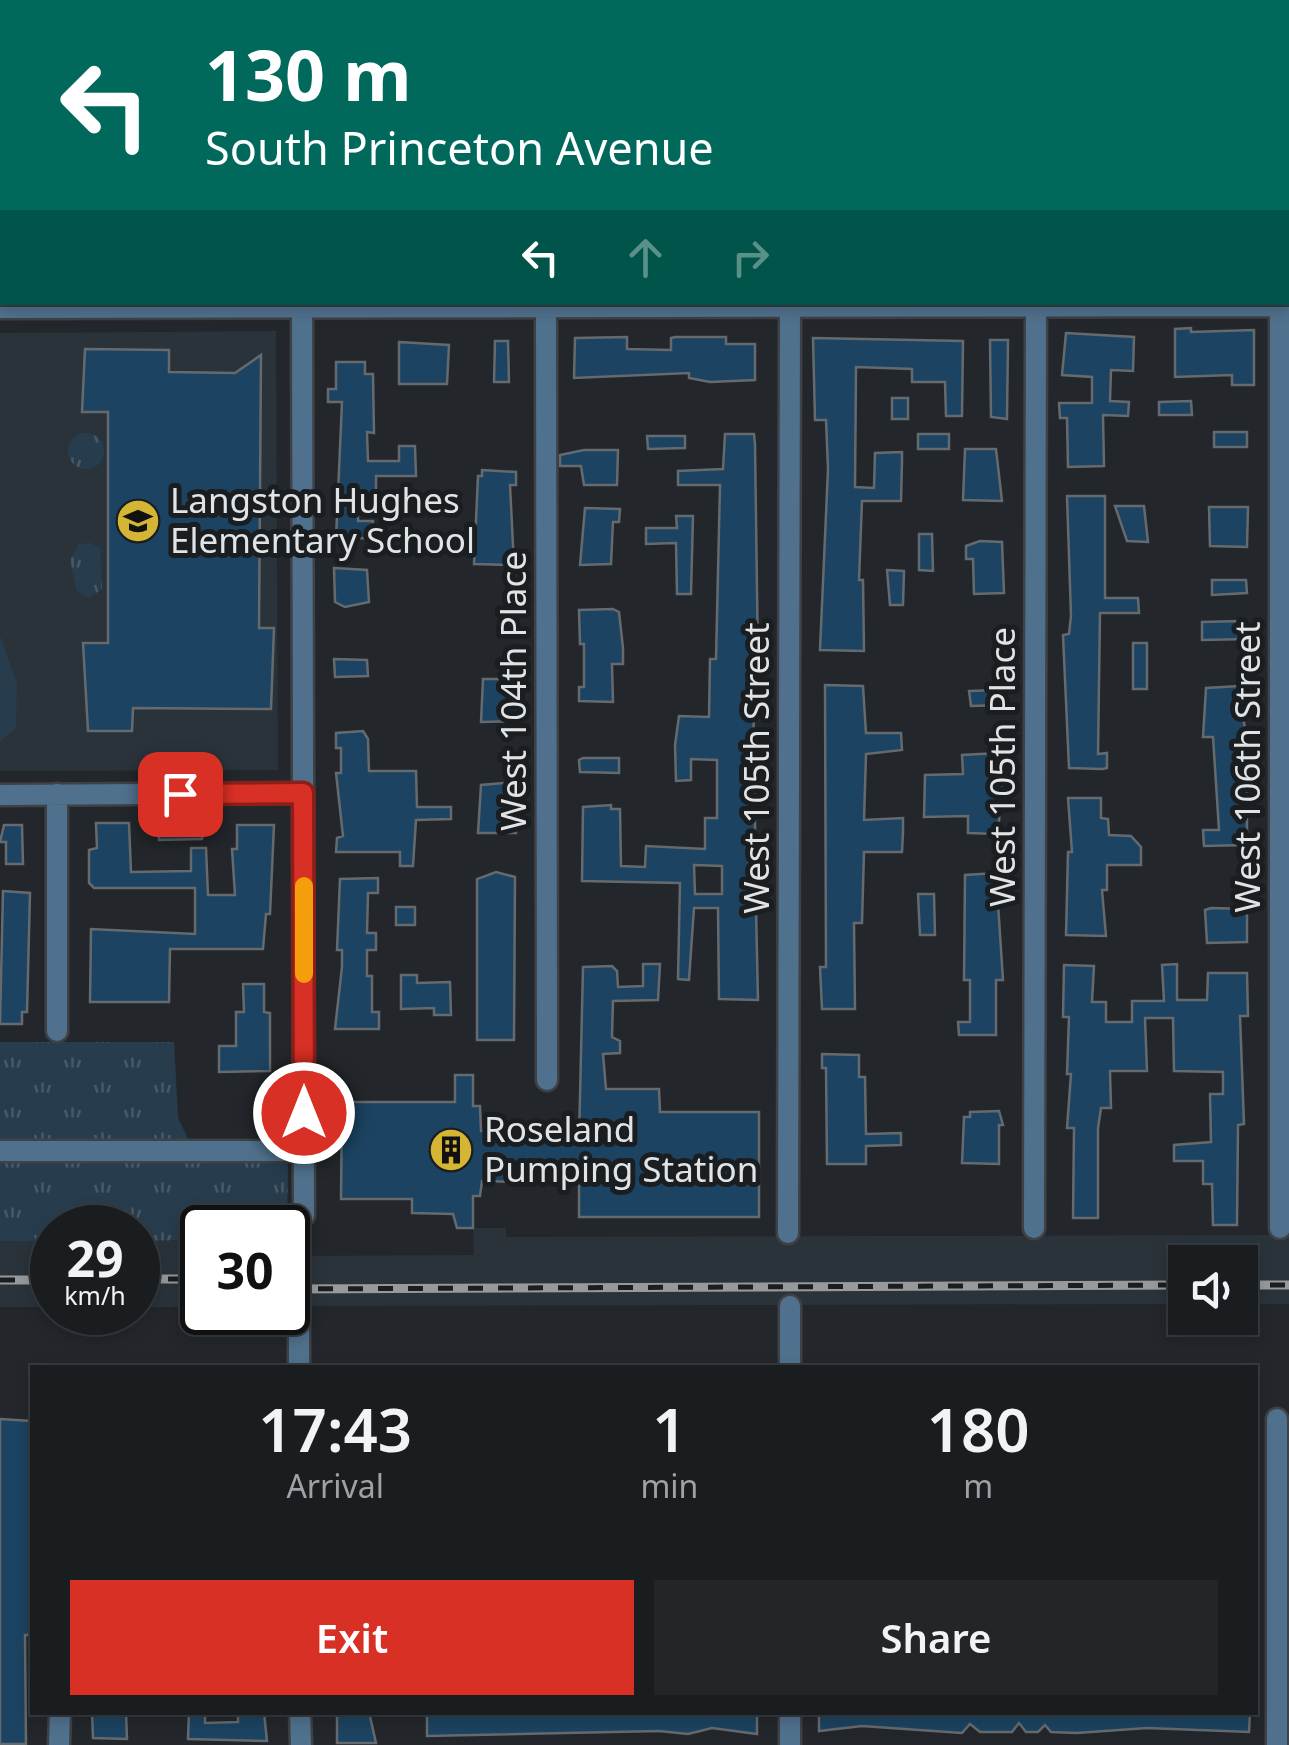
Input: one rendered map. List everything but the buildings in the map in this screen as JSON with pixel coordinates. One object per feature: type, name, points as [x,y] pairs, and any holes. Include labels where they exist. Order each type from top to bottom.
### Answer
[{"type":"street","points":[[302,305],[304,1205]]},
{"type":"street","name":"West 104th Place","points":[[546,305],[547,1080]]},
{"type":"street","name":"West 105th Street","points":[[788,1233],[790,305]]},
{"type":"street","points":[[0,308],[1285,306]]},
{"type":"street","name":"West 106th Street","points":[[1280,1228],[1285,306]]},
{"type":"street","name":"West 105th Place","points":[[1034,1228],[1036,307]]},
{"type":"street","points":[[0,795],[303,793]]},
{"type":"street","points":[[57,794],[57,1031]]},
{"type":"street","points":[[0,1151],[304,1151]]},
{"type":"street","points":[[790,1306],[790,1365]]},
{"type":"street","points":[[299,1365],[300,1335]]},
{"type":"street","points":[[1277,1745],[1283,1530],[1278,1420]]},
{"type":"street","points":[[60,1715],[60,1745]]},
{"type":"street","points":[[300,1715],[300,1745]]},
{"type":"street","points":[[790,1715],[790,1745]]},
{"type":"shaded area","name":"Langston Hughes Elementary School","points":[[276,331],[278,770],[0,771],[0,333]]},
{"type":"shaded area","points":[[473,1228],[506,1228],[506,1237],[1289,1235],[1289,1304],[1258,1304],[1258,1245],[1168,1245],[1168,1304],[310,1306],[310,1256],[474,1255]]},
{"type":"shaded area","points":[[180,1240],[180,1307],[160,1307],[160,1241]]},
{"type":"shaded area","points":[[0,1241],[30,1241],[30,1307],[0,1307]]},
{"type":"green space","points":[[86,433],[99,438],[104,451],[99,464],[86,469],[73,464],[68,451],[73,438]]},
{"type":"green space","points":[[90,543],[100,548],[102,589],[89,598],[77,591],[70,560],[79,544]]},
{"type":"green space","points":[[0,636],[17,684],[16,728],[0,741]]},
{"type":"green space","points":[[0,1042],[174,1042],[178,1118],[199,1162],[288,1162],[287,1205],[180,1205],[180,1240],[160,1241],[160,1205],[30,1205],[30,1241],[0,1241]]},
{"type":"railway","points":[[160,1279],[180,1279]]},
{"type":"railway","points":[[0,1280],[30,1280]]},
{"type":"railway","points":[[310,1289],[1168,1285]]},
{"type":"railway","points":[[1258,1285],[1289,1285]]},
{"type":"slow traffic","points":[[304,886],[304,974]]},
{"type":"place","name":"Langston Hughes Elementary School","points":[[138,521]]},
{"type":"place","name":"Roseland Pumping Station","points":[[451,1150]]},
{"type":"route","points":[[180,794],[303,793],[304,1113]]}]
